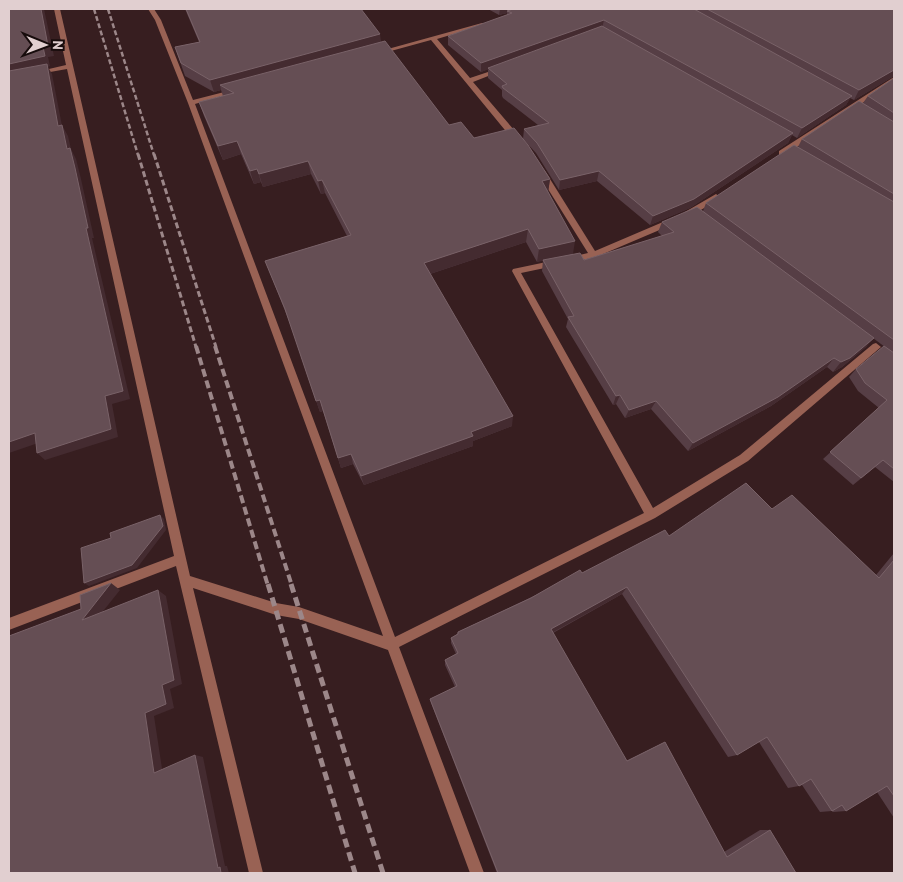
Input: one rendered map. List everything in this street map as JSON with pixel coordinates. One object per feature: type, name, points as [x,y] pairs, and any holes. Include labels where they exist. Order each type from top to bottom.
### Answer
[{"type":"street","points":[[57,9],[180,559],[256,873]]},
{"type":"street","points":[[151,9],[158,20],[191,103],[390,644],[477,873]]},
{"type":"street","points":[[368,55],[490,22]]},
{"type":"street","points":[[433,38],[524,148]]},
{"type":"street","points":[[35,73],[70,66]]},
{"type":"street","points":[[469,82],[506,67]]},
{"type":"street","points":[[773,159],[894,79]]},
{"type":"street","points":[[191,103],[247,88]]},
{"type":"street","points":[[845,100],[862,110]]},
{"type":"street","points":[[788,138],[796,143]]},
{"type":"street","points":[[788,149],[796,154]]},
{"type":"street","points":[[536,164],[594,255]]},
{"type":"street","points":[[651,515],[516,271],[594,255],[698,215],[725,191]]},
{"type":"street","points":[[186,580],[276,609],[299,613],[390,644],[651,515],[744,458],[876,347]]},
{"type":"street","points":[[9,624],[180,559]]},
{"type":"building","points":[[9,9],[41,9],[48,46],[43,47],[45,56],[9,64]]},
{"type":"building","points":[[186,9],[361,9],[380,34],[210,80],[181,63],[175,47],[200,42]]},
{"type":"building","points":[[513,9],[694,9],[852,96],[802,128],[604,20],[481,63],[448,36],[512,13],[507,11]]},
{"type":"building","points":[[707,9],[894,9],[894,70],[859,90]]},
{"type":"building","points":[[602,26],[793,133],[694,199],[653,216],[599,171],[560,180],[537,143],[524,129],[549,123],[503,88],[502,86],[507,84],[488,68]]},
{"type":"building","points":[[385,41],[449,125],[461,122],[474,138],[514,128],[528,145],[550,179],[542,181],[575,241],[539,249],[528,229],[424,263],[513,416],[471,432],[473,436],[361,476],[351,454],[338,458],[320,400],[316,401],[285,309],[265,261],[351,235],[322,180],[318,181],[308,161],[259,174],[257,169],[250,171],[237,141],[218,146],[199,102],[234,93],[220,85]]},
{"type":"building","points":[[47,64],[58,126],[62,125],[67,149],[70,148],[75,168],[88,228],[86,228],[123,391],[105,396],[111,429],[37,453],[35,433],[9,442],[9,71]]},
{"type":"building","points":[[894,78],[894,113],[868,96]]},
{"type":"building","points":[[859,101],[894,122],[894,194],[802,139]]},
{"type":"building","points":[[794,145],[894,202],[894,340],[706,203]]},
{"type":"building","points":[[697,207],[874,338],[850,358],[841,362],[834,358],[778,397],[693,443],[656,401],[629,410],[620,395],[616,396],[568,317],[574,316],[543,260],[580,253],[584,260],[674,232],[662,222]]},
{"type":"building","points":[[884,346],[894,353],[894,469],[883,460],[861,478],[830,452],[887,400],[865,383],[856,369]]},
{"type":"building","points":[[746,483],[772,509],[792,495],[879,578],[894,560],[894,796],[887,786],[846,811],[842,805],[832,811],[811,779],[799,786],[767,737],[737,755],[627,587],[551,629],[627,761],[665,742],[727,857],[770,830],[796,873],[498,873],[430,699],[457,686],[445,660],[458,653],[451,638],[458,634],[458,632],[531,598],[580,570],[582,573],[665,530],[669,536]]},
{"type":"building","points":[[160,515],[163,526],[132,565],[84,583],[81,548],[111,538],[110,533]]},
{"type":"building","points":[[111,583],[82,620],[158,590],[174,680],[162,685],[166,704],[145,713],[154,773],[195,755],[218,868],[220,867],[221,873],[9,873],[9,636],[81,609],[80,595]]},
{"type":"railway","points":[[94,9],[138,155]]},
{"type":"railway","points":[[108,9],[154,155]]},
{"type":"railway","points":[[138,154],[196,347]]},
{"type":"railway","points":[[154,154],[216,347]]},
{"type":"railway","points":[[196,346],[268,586]]},
{"type":"railway","points":[[215,346],[292,586]]},
{"type":"railway","points":[[268,584],[355,873]]},
{"type":"railway","points":[[291,584],[383,873]]}]
